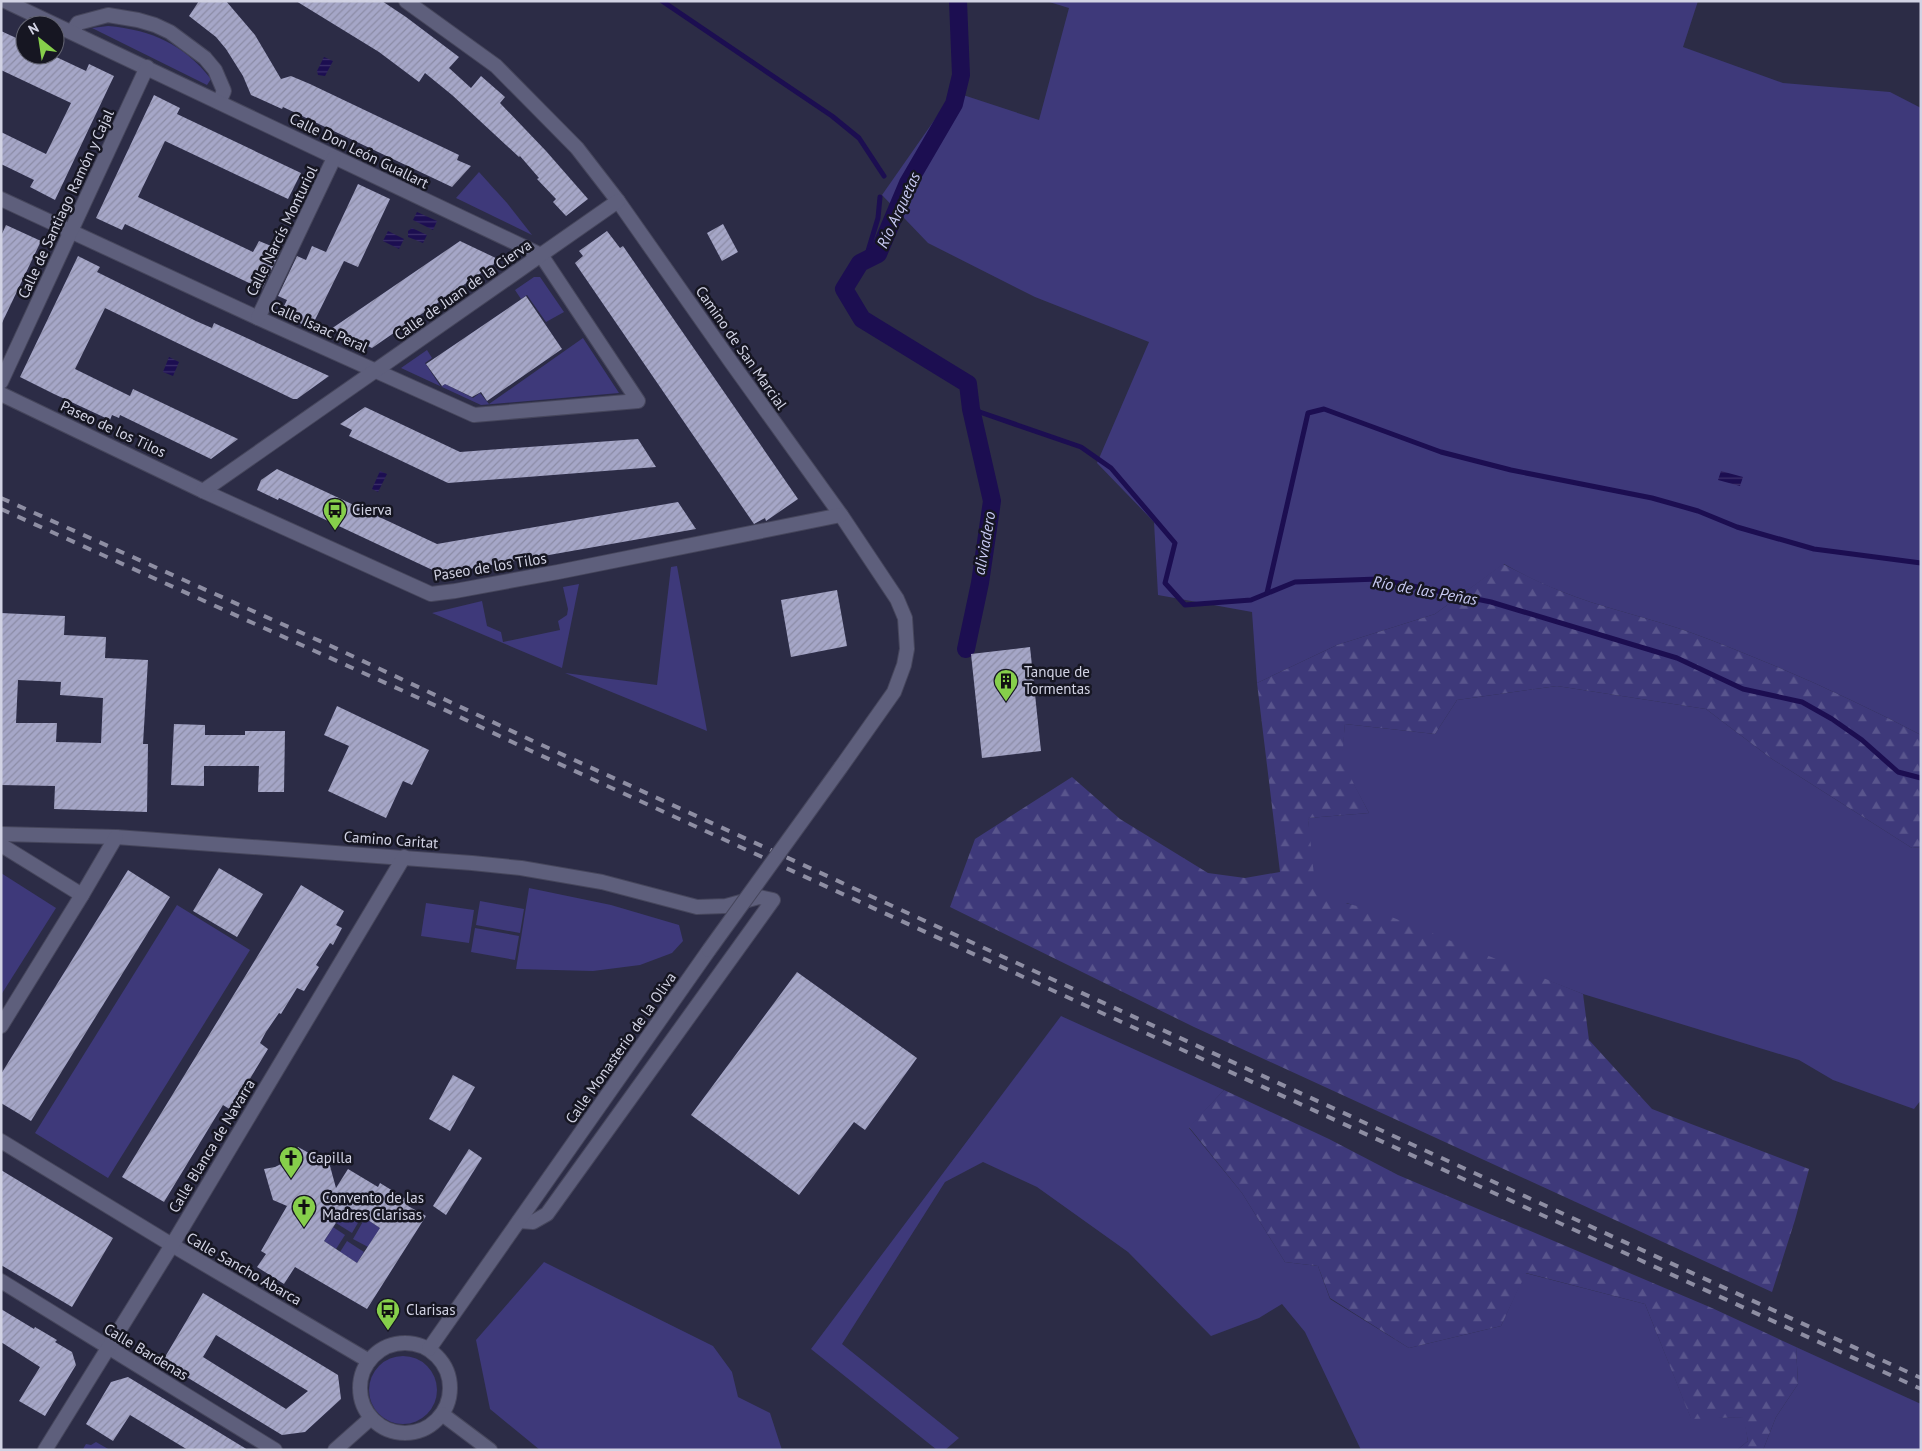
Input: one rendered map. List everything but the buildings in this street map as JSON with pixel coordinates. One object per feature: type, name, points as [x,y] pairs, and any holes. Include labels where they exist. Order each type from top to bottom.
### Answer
[{"type":"street","name":"Calle Don León Guallart","points":[[5,1],[541,256]]},
{"type":"street","name":"Camino de San Marcial","points":[[406,1],[496,66],[577,148],[618,201],[841,515],[897,599],[905,618],[907,649],[904,665],[894,692],[841,767]]},
{"type":"street","points":[[72,32],[78,23],[108,15],[138,20],[170,32],[196,50],[215,70],[224,91],[219,102]]},
{"type":"street","name":"Calle de Santiago Ramón y Cajal","points":[[1,382],[147,67]]},
{"type":"street","name":"Calle Narcís Monturiol","points":[[258,318],[334,158]]},
{"type":"street","name":"Calle Isaac Peral","points":[[1,199],[474,415],[638,401],[541,256]]},
{"type":"street","name":"Calle de Juan de la Cierva","points":[[204,491],[618,201]]},
{"type":"street","name":"Paseo de los Tilos","points":[[1,394],[204,491],[431,594],[558,572],[841,515]]},
{"type":"street","name":"Calle Monasterio de la Oliva","points":[[429,1349],[709,950],[841,767]]},
{"type":"street","name":"Camino Caritat","points":[[1,834],[116,837],[404,857],[521,868],[602,882],[697,907],[726,906],[758,898],[773,900],[547,1214],[533,1222],[519,1221]]},
{"type":"street","points":[[1,1026],[82,896],[116,837]]},
{"type":"street","points":[[1,844],[82,896]]},
{"type":"street","name":"Calle Blanca de Navarra","points":[[45,1450],[172,1245],[404,857]]},
{"type":"street","name":"Calle Sancho Abarca","points":[[1,1141],[368,1361]]},
{"type":"street","name":"Calle Bardenas","points":[[1,1281],[275,1450]]},
{"type":"street","points":[[397,1343],[413,1343],[429,1349],[443,1362],[450,1379],[450,1397],[442,1414],[430,1426],[415,1432],[399,1433],[384,1428],[371,1418],[363,1405],[360,1390],[362,1375],[368,1361],[381,1349],[397,1343]]},
{"type":"street","points":[[442,1414],[490,1450]]},
{"type":"street","points":[[335,1450],[371,1418]]},
{"type":"green space","points":[[1046,1],[1698,1],[1683,47],[1783,83],[1890,92],[1921,108],[1921,735],[1837,693],[1721,644],[1678,628],[1567,594],[1504,564],[1435,614],[1337,645],[1257,683],[1252,612],[1158,595],[1154,522],[1097,463],[1149,342],[1035,297],[928,243],[882,195],[954,92],[1039,120],[1069,8]]},
{"type":"green space","points":[[108,26],[139,31],[166,41],[189,57],[211,79],[207,85],[92,28]]},
{"type":"green space","points":[[479,172],[507,203],[532,235],[456,198]]},
{"type":"green space","points":[[534,277],[540,277],[564,312],[546,322],[527,295],[521,299],[515,290]]},
{"type":"green space","points":[[583,338],[619,393],[481,405],[441,387],[445,384],[473,398],[480,393],[489,404]]},
{"type":"green space","points":[[427,350],[432,358],[425,363],[441,386],[401,368]]},
{"type":"green space","points":[[1503,564],[1548,586],[1576,597],[1678,628],[1721,644],[1837,693],[1921,735],[1921,847],[1912,848],[1772,759],[1706,709],[1557,686],[1457,700],[1435,734],[1345,724],[1342,761],[1369,813],[1308,818],[1316,895],[1379,912],[1583,994],[1589,1040],[1652,1109],[1809,1169],[1772,1292],[1194,1027],[950,907],[975,839],[1072,777],[1120,819],[1208,873],[1245,878],[1280,872],[1257,683],[1337,645],[1435,614]]},
{"type":"green space","points":[[677,566],[707,731],[565,673],[657,685],[671,567]]},
{"type":"green space","points":[[579,584],[562,668],[432,613],[482,601],[487,626],[501,632],[503,642],[560,630],[558,621],[567,615],[568,609],[563,587]]},
{"type":"green space","points":[[1557,686],[1706,709],[1772,759],[1912,848],[1921,847],[1921,1100],[1914,1109],[1833,1080],[1799,1060],[1583,994],[1347,903],[1313,909],[1308,818],[1369,813],[1341,761],[1345,724],[1435,734],[1457,700]]},
{"type":"green space","points":[[1,873],[56,908],[1,995]]},
{"type":"green space","points":[[529,888],[611,905],[679,925],[683,941],[672,953],[640,965],[593,971],[516,969]]},
{"type":"green space","points":[[480,901],[524,909],[520,933],[476,925]]},
{"type":"green space","points":[[426,903],[474,910],[469,943],[421,936]]},
{"type":"green space","points":[[177,905],[250,950],[108,1178],[35,1133]]},
{"type":"green space","points":[[475,928],[519,936],[515,960],[471,952]]},
{"type":"green space","points":[[1061,1016],[1224,1090],[1189,1128],[1242,1193],[1285,1262],[1318,1266],[1330,1299],[1409,1348],[1501,1326],[1525,1273],[1645,1304],[1691,1418],[1744,1417],[1748,1441],[1737,1450],[1361,1450],[1305,1332],[1282,1304],[1259,1318],[1211,1336],[1128,1252],[1037,1187],[983,1162],[945,1182],[842,1344],[959,1438],[945,1450],[937,1450],[811,1349]]},
{"type":"green space","points":[[1224,1090],[1329,1139],[1398,1175],[1712,1308],[1796,1347],[1798,1384],[1776,1417],[1763,1450],[1737,1450],[1748,1441],[1743,1417],[1691,1419],[1645,1304],[1526,1273],[1501,1326],[1409,1348],[1330,1298],[1318,1266],[1285,1262],[1242,1193],[1189,1127]]},
{"type":"green space","points":[[347,1206],[362,1216],[352,1233],[336,1223]]},
{"type":"green space","points":[[365,1218],[380,1228],[368,1247],[353,1239]]},
{"type":"green space","points":[[333,1227],[345,1235],[336,1249],[324,1241]]},
{"type":"green space","points":[[347,1241],[364,1252],[357,1263],[340,1252]]},
{"type":"green space","points":[[544,1262],[713,1346],[732,1372],[738,1397],[770,1413],[782,1450],[540,1450],[490,1409],[476,1340]]},
{"type":"green space","points":[[1796,1347],[1921,1404],[1921,1450],[1763,1450],[1776,1417],[1798,1384]]},
{"type":"green space","points":[[410,1356],[422,1362],[431,1371],[437,1383],[435,1403],[427,1414],[410,1424],[396,1424],[379,1414],[371,1403],[369,1383],[379,1366],[390,1358]]},
{"type":"green space","points":[[96,1442],[110,1450],[83,1449],[86,1444],[91,1445]]},
{"type":"shaded area","points":[[324,57],[333,61],[325,76],[318,75],[317,71]]},
{"type":"shaded area","points":[[417,212],[437,221],[433,230],[413,220]]},
{"type":"shaded area","points":[[412,228],[427,235],[423,243],[408,237],[408,231]]},
{"type":"shaded area","points":[[388,231],[404,239],[399,249],[383,241]]},
{"type":"shaded area","points":[[169,357],[179,362],[173,376],[163,372]]},
{"type":"shaded area","points":[[380,471],[387,474],[378,492],[372,489]]},
{"type":"shaded area","points":[[1721,471],[1743,477],[1740,486],[1718,480]]},
{"type":"waterway","points":[[662,1],[832,116],[859,138],[884,176]]},
{"type":"waterway","name":"Río Arquetas","points":[[958,1],[961,75],[954,104],[908,183],[878,254],[860,263],[844,289],[862,319],[968,384],[971,409],[992,501],[980,583],[966,649]]},
{"type":"waterway","points":[[865,261],[878,218],[880,197]]},
{"type":"waterway","name":"Río de las Peñas","points":[[971,409],[1081,447],[1111,468],[1175,543],[1165,583],[1185,605],[1251,600],[1295,582],[1378,579],[1491,602],[1677,658],[1743,689],[1802,702],[1832,719],[1862,740],[1898,772],[1921,778]]},
{"type":"waterway","points":[[1267,593],[1308,413],[1324,409],[1441,452],[1511,470],[1652,498],[1698,511],[1737,527],[1814,549],[1921,563]]},
{"type":"railway","points":[[1,498],[331,646],[533,741],[1921,1378]]},
{"type":"railway","points":[[1,509],[443,709],[1921,1389]]},
{"type":"place","name":"Cierva","points":[[335,531]]},
{"type":"place","name":"Tanque de Tormentas","points":[[1006,702]]},
{"type":"place","name":"Capilla","points":[[291,1179]]},
{"type":"place","name":"Convento de las Madres Clarisas","points":[[304,1228]]},
{"type":"place","name":"Clarisas","points":[[388,1331]]},
{"type":"water label","name":"aliviadero","points":[[984,543]]}]
